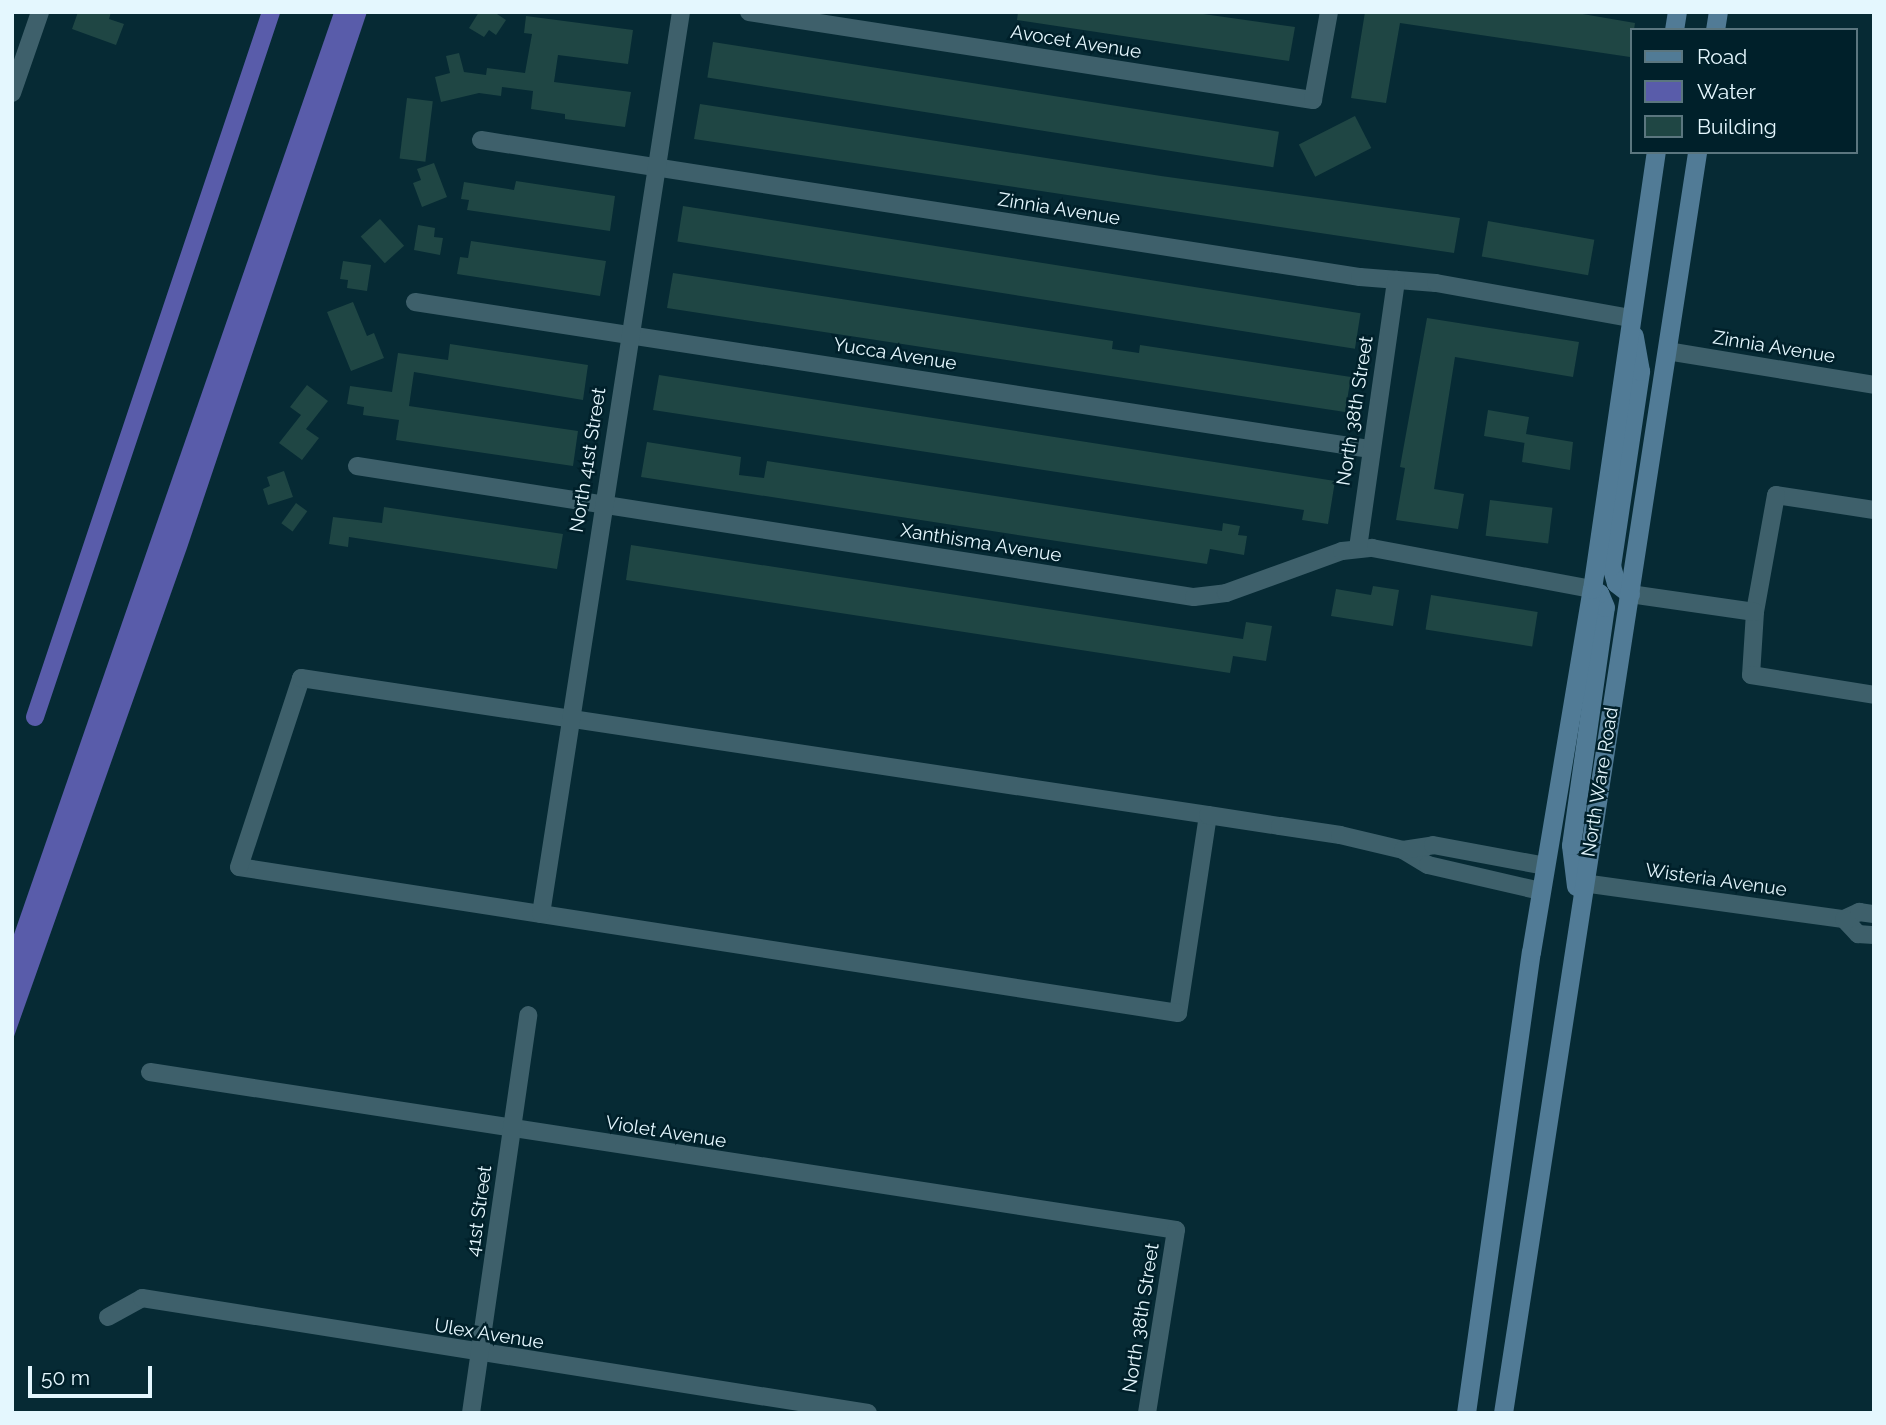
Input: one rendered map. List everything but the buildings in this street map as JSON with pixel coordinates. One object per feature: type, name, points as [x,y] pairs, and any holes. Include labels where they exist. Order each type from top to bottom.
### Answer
[{"type":"main road","name":"North Ware Road","points":[[1466,1413],[1541,891],[1592,589],[1656,154]]},
{"type":"main road","name":"North Ware Road","points":[[1503,1413],[1697,154]]},
{"type":"main road","points":[[1630,594],[1616,583],[1611,566],[1640,371],[1631,318]]},
{"type":"main road","points":[[1579,912],[1571,845],[1605,607],[1599,593],[1592,589]]},
{"type":"street","points":[[12,93],[40,12]]},
{"type":"street","name":"North 41st Street","points":[[541,914],[601,505],[681,12]]},
{"type":"street","name":"Avocet Avenue","points":[[749,12],[1313,100],[1329,12]]},
{"type":"street","name":"Zinnia Avenue","points":[[481,140],[1631,318]]},
{"type":"street","name":"North 38th Street","points":[[1358,548],[1369,449],[1396,280]]},
{"type":"street","name":"Yucca Avenue","points":[[415,302],[1369,449]]},
{"type":"street","name":"Zinnia Avenue","points":[[1667,351],[1874,385]]},
{"type":"street","name":"Xanthisma Avenue","points":[[357,466],[1194,597],[1226,593],[1358,548],[1592,589]]},
{"type":"street","points":[[1874,510],[1776,495],[1755,612],[1751,675],[1874,695]]},
{"type":"street","points":[[1630,594],[1755,612]]},
{"type":"street","points":[[1208,815],[1178,1013],[239,867],[301,678],[1208,815],[1403,850],[1433,845],[1545,866]]},
{"type":"street","points":[[1403,850],[1428,865],[1541,891]]},
{"type":"street","points":[[1474,875],[1479,854]]},
{"type":"street","name":"Wisteria Avenue","points":[[1583,883],[1844,919],[1859,912],[1874,914]]},
{"type":"street","name":"Wisteria Avenue","points":[[1844,919],[1858,933],[1874,935]]},
{"type":"street","name":"41st Street","points":[[471,1413],[528,1015]]},
{"type":"street","name":"Violet Avenue","points":[[150,1072],[512,1130],[1176,1230]]},
{"type":"street","name":"North 38th Street","points":[[1147,1413],[1176,1230]]},
{"type":"street","name":"Ulex Avenue","points":[[108,1318],[142,1298],[479,1354],[868,1413]]},
{"type":"water","points":[[334,12],[367,12],[187,548],[12,1042],[12,940]]},
{"type":"waterway","points":[[35,717],[271,12]]}]
